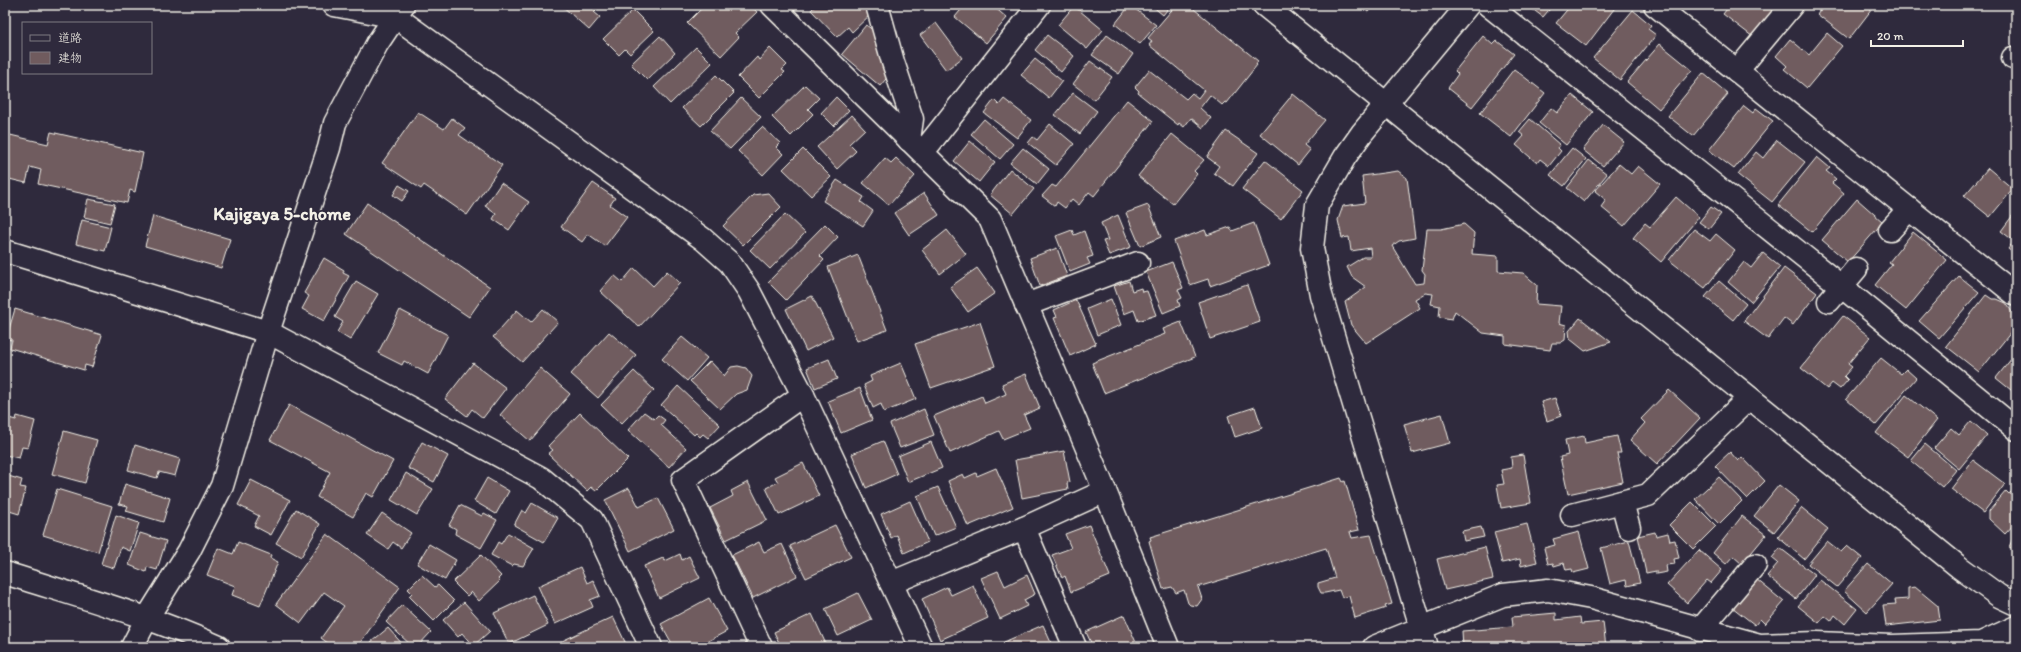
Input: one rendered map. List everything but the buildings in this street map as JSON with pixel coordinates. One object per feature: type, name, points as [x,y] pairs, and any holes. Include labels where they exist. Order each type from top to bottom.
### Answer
[{"type":"street","points":[[334,5],[399,11],[703,239],[730,263],[749,291],[803,395],[921,647]]},
{"type":"street","points":[[772,5],[990,219],[1105,491],[1168,647]]},
{"type":"street","points":[[877,5],[893,62],[912,119],[916,146]]},
{"type":"street","points":[[916,146],[1039,5]]},
{"type":"street","points":[[1264,5],[1958,567],[1999,596],[2016,604]]},
{"type":"street","points":[[1424,637],[1321,295],[1312,248],[1317,205],[1345,157],[1386,104],[1468,5]]},
{"type":"street","points":[[1488,5],[1835,294],[2016,429]]},
{"type":"street","points":[[1655,5],[2016,295]]},
{"type":"street","points":[[1737,71],[1792,5]]},
{"type":"street","points":[[132,647],[147,618],[189,551],[222,486],[268,332],[329,148],[335,123],[377,44],[399,11]]},
{"type":"street","points":[[1890,230],[1908,209]]},
{"type":"street","points":[[5,251],[268,332],[541,478],[592,520],[651,647]]},
{"type":"street","points":[[1026,305],[1138,263]]},
{"type":"street","points":[[1835,294],[1856,269]]},
{"type":"street","points":[[762,647],[683,480],[803,395]]},
{"type":"street","points":[[1572,516],[1648,495],[1749,398]]},
{"type":"street","points":[[891,583],[1024,528],[1105,491]]},
{"type":"street","points":[[1622,502],[1629,528]]},
{"type":"street","points":[[1024,528],[1075,647]]},
{"type":"street","points":[[1700,630],[1755,565]]},
{"type":"street","points":[[5,573],[182,630],[219,647]]},
{"type":"street","points":[[1374,647],[1424,637],[1503,595],[1548,590],[1591,598],[1760,646],[1817,645],[1892,647],[1981,643],[2016,627]]},
{"type":"district","name":"Kajigaya 5-chome","points":[[282,214]]}]
